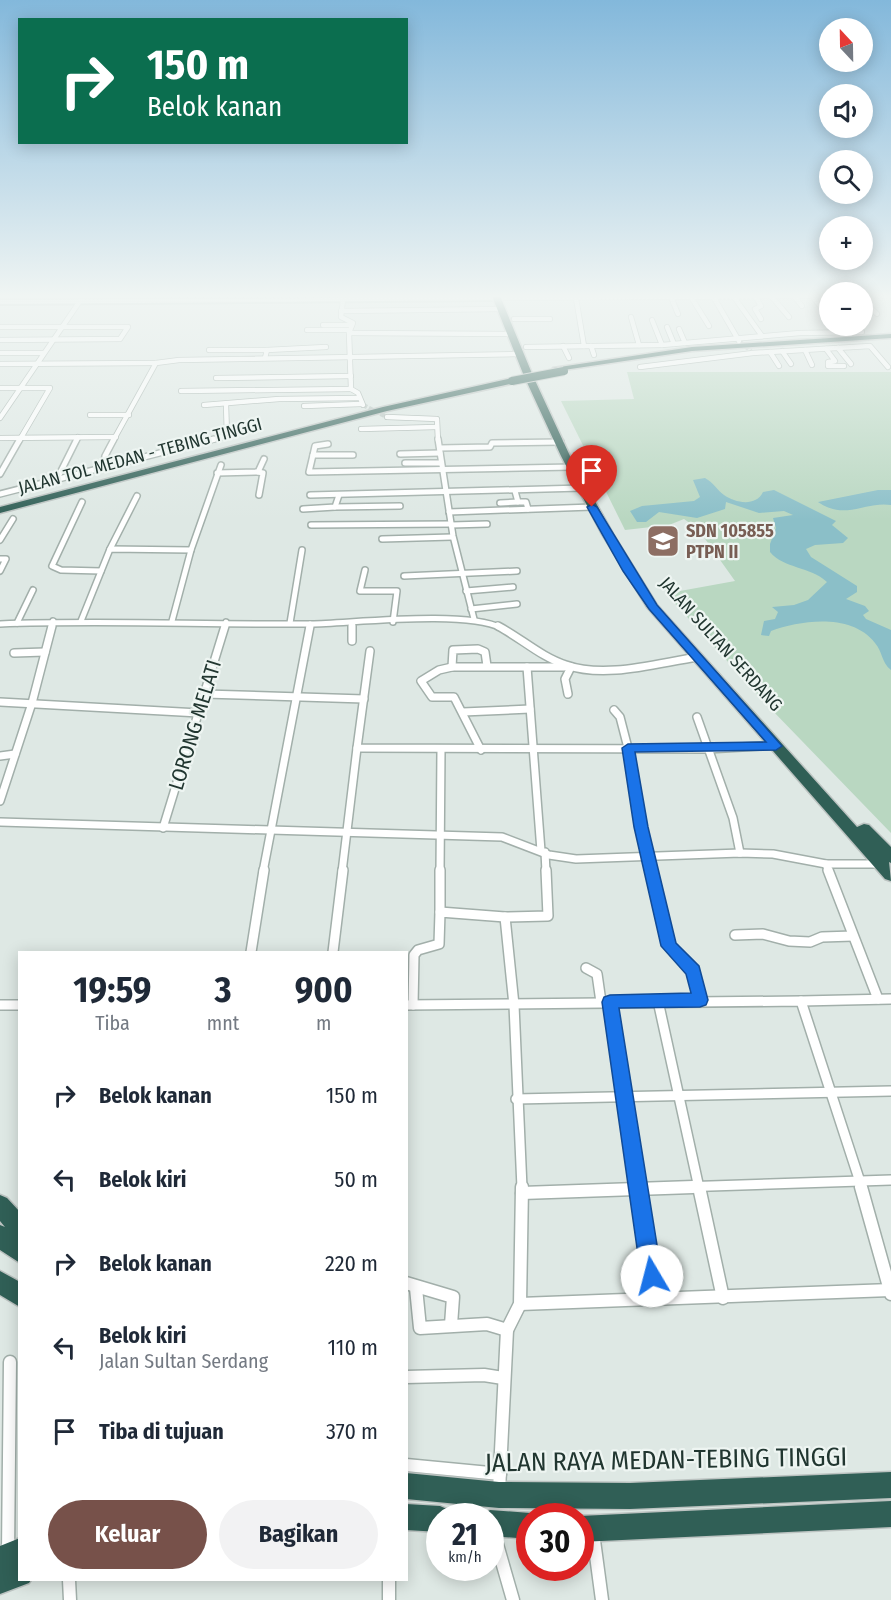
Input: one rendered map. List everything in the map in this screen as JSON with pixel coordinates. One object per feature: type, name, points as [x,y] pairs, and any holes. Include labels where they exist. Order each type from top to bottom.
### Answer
[{"type":"highway","name":"JALAN SULTAN SERDANG","points":[[531,371],[603,514],[645,586],[689,639],[889,864]]},
{"type":"highway","name":"JALAN TOL MEDAN - TEBING TINGGI","points":[[0,504],[362,410],[556,371]]},
{"type":"highway","name":"JALAN TOL MEDAN - TEBING TINGGI","points":[[0,510],[512,378]]},
{"type":"highway","name":"JALAN SULTAN SERDANG","points":[[547,405],[582,488],[628,571],[653,607],[776,746],[889,864]]},
{"type":"highway","points":[[0,1205],[18,1226]]},
{"type":"highway","points":[[0,1236],[18,1250]]},
{"type":"highway","points":[[0,1282],[18,1295]]},
{"type":"highway","name":"JALAN RAYA MEDAN-TEBING TINGGI","points":[[408,1486],[500,1484],[738,1493],[890,1489]]},
{"type":"highway","points":[[594,1530],[891,1514]]},
{"type":"highway","points":[[408,1519],[426,1519]]},
{"type":"street","points":[[0,418],[31,371]]},
{"type":"street","points":[[102,468],[105,456],[152,371]]},
{"type":"street","points":[[351,371],[351,388]]},
{"type":"street","points":[[216,378],[351,376]]},
{"type":"street","points":[[0,388],[50,388],[0,474]]},
{"type":"street","points":[[181,390],[221,392],[351,388],[358,393],[362,405],[304,406]]},
{"type":"street","points":[[211,391],[204,405],[243,404],[279,399],[358,398]]},
{"type":"street","points":[[0,494],[227,436],[226,404]]},
{"type":"street","points":[[90,415],[129,415]]},
{"type":"street","points":[[387,417],[433,417],[436,419],[441,471],[452,537],[474,619]]},
{"type":"street","points":[[361,429],[436,427]]},
{"type":"street","points":[[57,479],[78,437]]},
{"type":"street","points":[[0,438],[116,437]]},
{"type":"street","points":[[400,454],[492,446],[492,443],[561,442]]},
{"type":"street","points":[[328,444],[315,446],[309,472],[572,467]]},
{"type":"street","points":[[313,455],[353,455]]},
{"type":"street","points":[[258,472],[264,459]]},
{"type":"street","points":[[405,464],[441,463]]},
{"type":"street","points":[[172,621],[191,550],[220,465]]},
{"type":"street","points":[[217,473],[263,473],[259,495]]},
{"type":"street","points":[[310,495],[582,488]]},
{"type":"street","points":[[515,491],[518,501]]},
{"type":"street","points":[[335,507],[339,495]]},
{"type":"street","points":[[81,621],[100,571],[137,496]]},
{"type":"street","points":[[82,502],[52,566],[61,570],[100,571]]},
{"type":"street","points":[[500,503],[526,502],[528,509]]},
{"type":"street","points":[[303,509],[400,506]]},
{"type":"street","points":[[448,512],[592,507]]},
{"type":"street","points":[[0,540],[13,519]]},
{"type":"street","points":[[311,525],[487,524]]},
{"type":"street","points":[[382,539],[452,537]]},
{"type":"street","points":[[110,549],[191,550]]},
{"type":"street","points":[[290,624],[302,550]]},
{"type":"street","points":[[0,559],[6,559],[0,571]]},
{"type":"street","points":[[365,570],[360,591],[397,591],[393,622]]},
{"type":"street","points":[[404,576],[517,571]]},
{"type":"street","points":[[466,591],[513,587]]},
{"type":"street","points":[[17,624],[33,590]]},
{"type":"street","points":[[471,609],[517,604]]},
{"type":"street","points":[[0,624],[53,621],[172,621],[352,624],[474,619],[489,623],[569,667]]},
{"type":"street","points":[[0,801],[33,703],[53,621]]},
{"type":"street","name":"LORONG MELATI","points":[[163,828],[226,622]]},
{"type":"street","points":[[251,951],[270,830],[298,697],[310,624]]},
{"type":"street","points":[[352,624],[352,641]]},
{"type":"street","points":[[452,667],[453,650],[478,649],[485,652],[486,666]]},
{"type":"street","points":[[333,951],[370,651]]},
{"type":"street","points":[[14,653],[45,652]]},
{"type":"street","points":[[481,750],[454,697],[432,697],[420,683],[432,674],[452,667],[615,668],[698,657]]},
{"type":"street","points":[[440,912],[505,917],[545,917],[550,914],[527,667]]},
{"type":"street","points":[[568,694],[565,678],[569,667]]},
{"type":"street","points":[[205,694],[364,699]]},
{"type":"street","points":[[0,702],[73,708],[200,713]]},
{"type":"street","points":[[463,712],[530,710]]},
{"type":"street","points":[[614,710],[620,717],[628,748],[648,857],[669,946],[693,971],[700,1000]]},
{"type":"street","points":[[697,717],[733,818],[740,853]]},
{"type":"street","points":[[357,748],[708,749],[776,746]]},
{"type":"street","points":[[441,750],[443,836],[439,944],[418,950],[414,955],[410,1005],[891,999]]},
{"type":"street","points":[[0,756],[15,754]]},
{"type":"street","points":[[0,822],[502,837],[576,859],[740,853],[773,854],[826,864],[889,864]]},
{"type":"street","points":[[826,864],[878,999]]},
{"type":"street","points":[[408,1465],[500,1484],[503,1378],[507,1330],[520,1304],[522,1193],[516,1099],[514,1005],[505,917]]},
{"type":"street","points":[[735,935],[763,934],[789,941],[810,942],[822,938],[853,936]]},
{"type":"street","points":[[586,968],[597,974],[605,1002],[624,1096],[655,1298]]},
{"type":"street","points":[[658,1001],[723,1298]]},
{"type":"street","points":[[520,1304],[891,1292],[860,1182],[801,1001]]},
{"type":"street","points":[[0,1005],[18,1005]]},
{"type":"street","points":[[516,1099],[891,1091]]},
{"type":"street","points":[[522,1193],[891,1180]]},
{"type":"street","points":[[450,1325],[453,1298],[411,1286],[420,1328],[487,1324],[507,1330]]},
{"type":"street","points":[[9,1566],[10,1362]]},
{"type":"street","points":[[408,1377],[484,1375],[503,1378]]},
{"type":"street","points":[[594,1565],[602,1600]]},
{"type":"street","points":[[504,1568],[513,1600]]},
{"type":"street","points":[[69,1581],[70,1600]]},
{"type":"street","points":[[388,1581],[389,1600]]},
{"type":"green space","points":[[627,372],[891,372],[891,833],[770,708],[670,598],[669,593],[735,581],[698,529],[684,519],[669,525],[625,530],[561,401],[634,399]]},
{"type":"water","points":[[705,478],[724,495],[739,502],[756,500],[763,492],[774,490],[836,521],[832,525],[848,538],[843,543],[815,545],[806,549],[811,557],[857,586],[857,592],[846,599],[865,606],[869,611],[863,615],[866,619],[891,630],[891,670],[885,664],[878,646],[865,633],[840,623],[797,624],[771,631],[769,636],[761,635],[764,621],[775,619],[778,612],[772,607],[794,605],[808,600],[827,582],[813,573],[782,562],[770,552],[770,544],[776,528],[773,518],[793,515],[784,511],[759,513],[726,502],[725,509],[697,518],[659,512],[646,522],[637,522],[630,511],[642,506],[694,501],[700,497],[693,480]]},
{"type":"water","points":[[878,490],[891,490],[891,505],[837,510],[818,502]]},
{"type":"tunnel","points":[[363,405],[387,417]]},
{"type":"place","name":"SDN 105855 PTPN II","points":[[663,541]]},
{"type":"route","points":[[592,507],[628,571],[653,607],[776,746],[708,749],[628,748],[641,827],[669,946],[693,971],[700,1000],[610,1002],[652,1276]]}]
